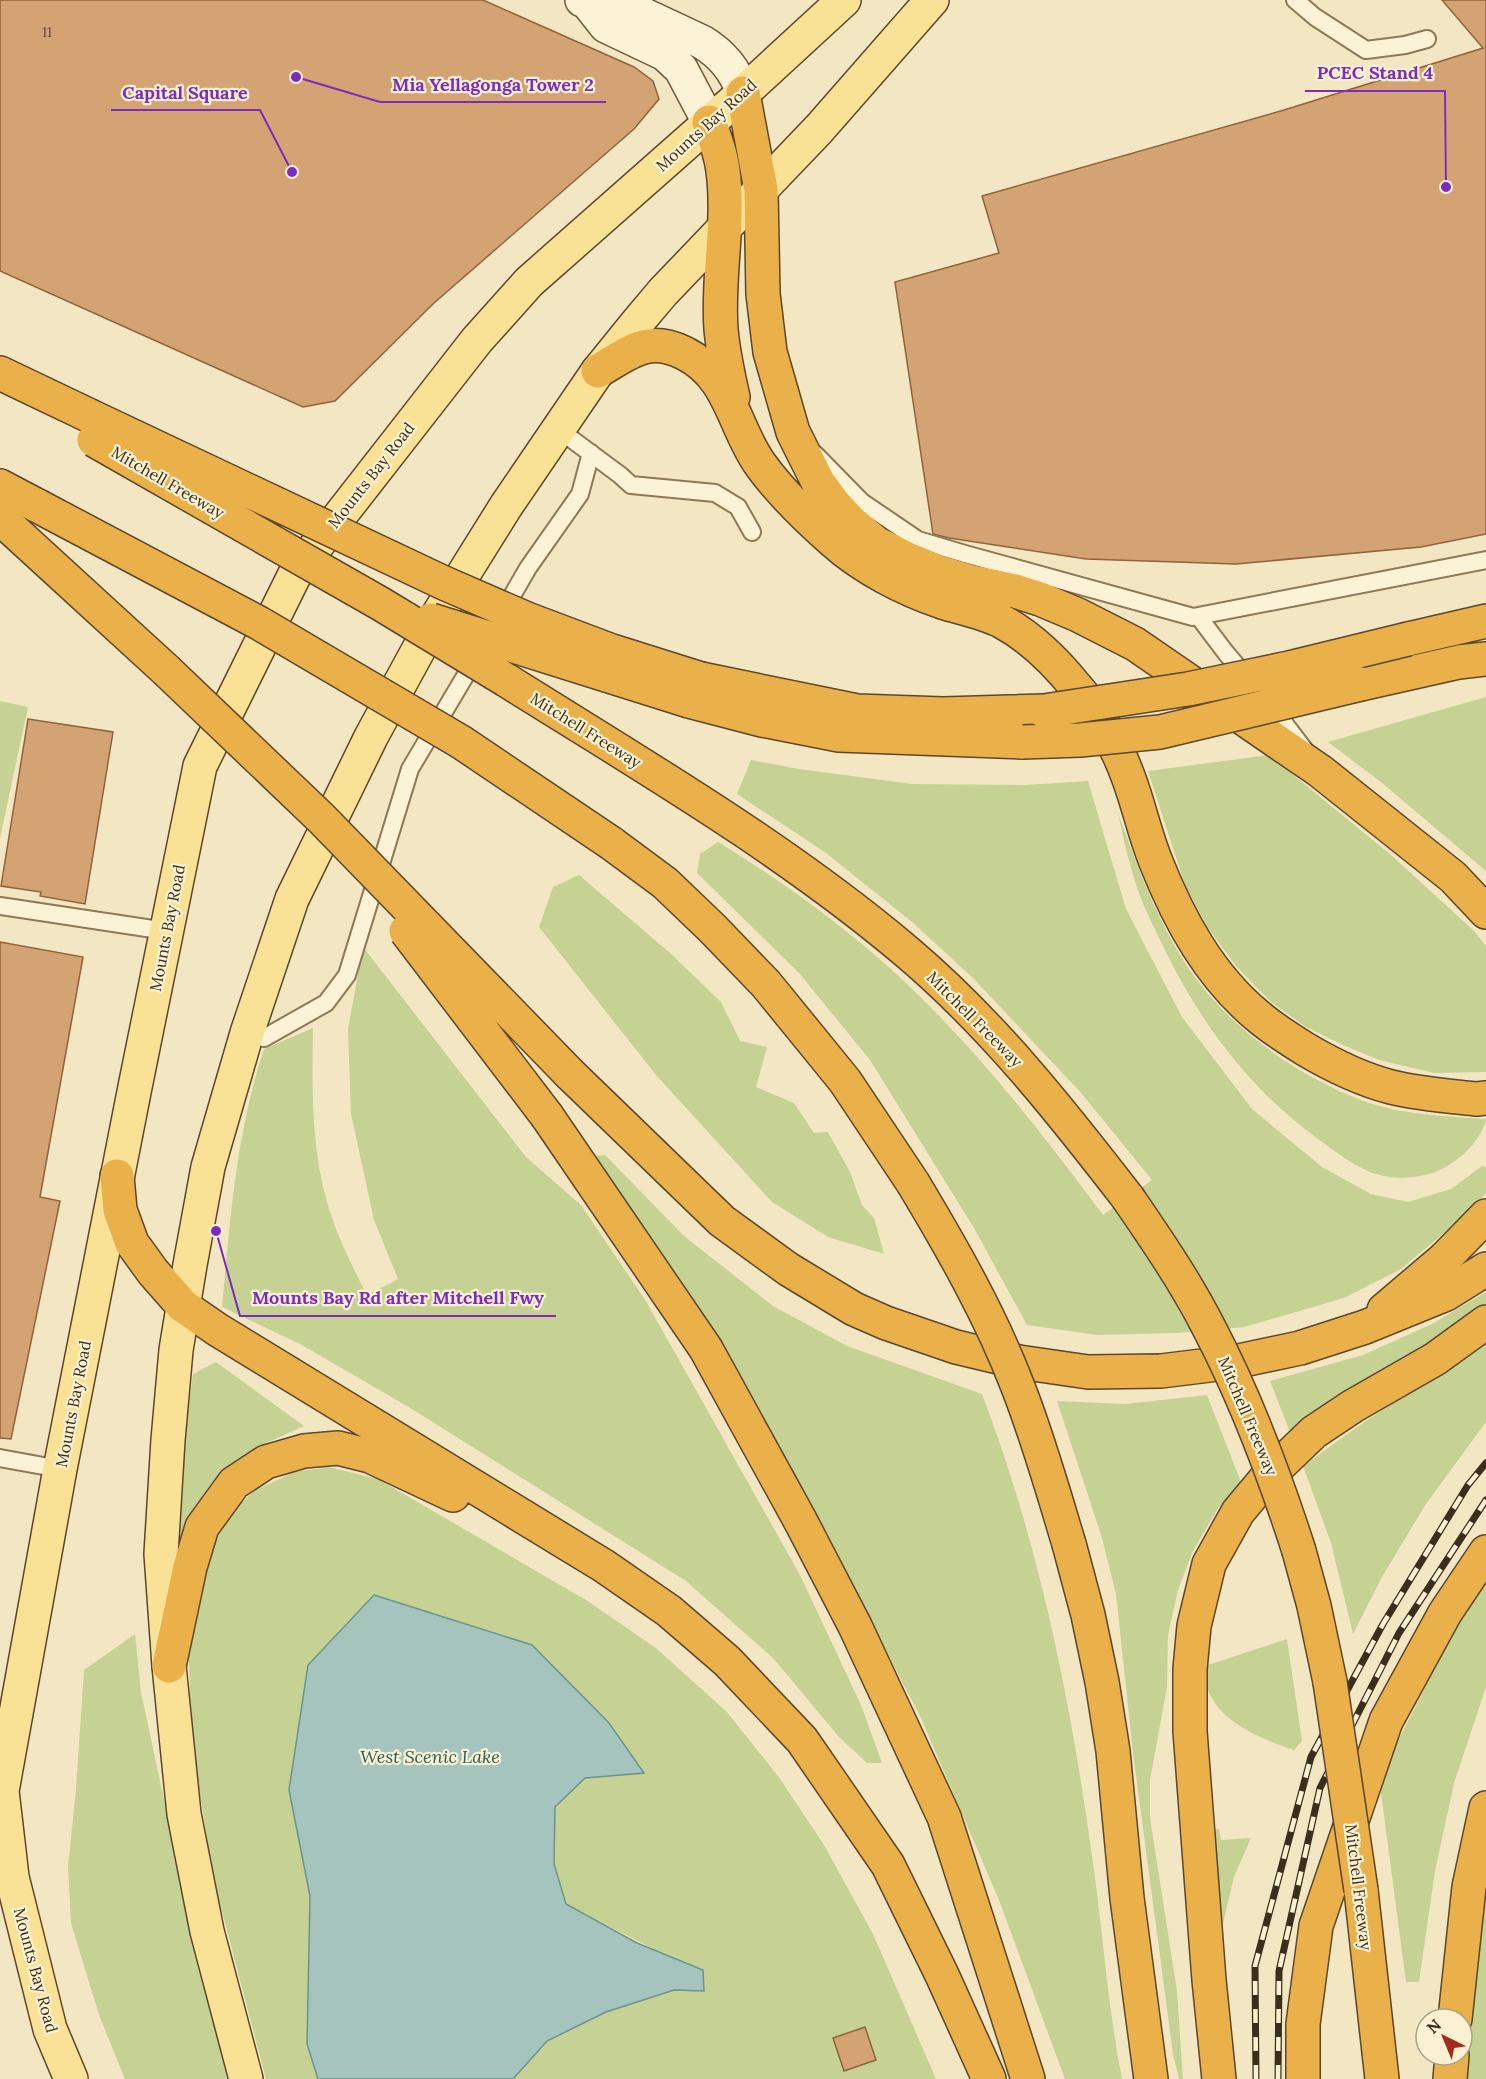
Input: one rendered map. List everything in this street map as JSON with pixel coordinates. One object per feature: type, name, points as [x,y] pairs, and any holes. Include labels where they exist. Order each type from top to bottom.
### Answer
[{"type":"highway","points":[[743,93],[761,190],[763,294],[770,352],[793,432],[818,482],[835,505],[876,543],[939,572],[1040,599],[1078,615],[1135,644],[1320,771],[1453,878],[1486,912]]},
{"type":"highway","points":[[710,122],[723,166],[725,228],[721,276],[721,327],[736,414]]},
{"type":"highway","points":[[598,371],[644,345],[674,348],[701,363],[723,388],[759,462],[794,503],[836,544],[870,569],[906,587],[939,601],[999,620],[1055,661],[1107,729],[1128,777],[1155,860],[1177,910],[1192,937],[1211,966],[1258,1016],[1323,1060],[1353,1074],[1387,1086],[1441,1096],[1486,1098]]},
{"type":"highway","points":[[0,374],[84,423],[527,619],[612,651],[695,690]]},
{"type":"highway","name":"Mitchell Freeway","points":[[0,385],[84,423],[381,604],[746,832],[845,902],[907,952],[1020,1063],[1066,1118],[1128,1198],[1184,1284],[1225,1359],[1261,1440],[1299,1551],[1314,1606],[1330,1682],[1361,1890],[1382,2079]]},
{"type":"highway","points":[[0,486],[259,623],[461,742],[610,843],[665,883],[713,929],[766,984],[845,1080],[913,1183],[964,1271],[1017,1385],[1040,1448],[1069,1544],[1102,1682],[1113,1751],[1129,1919],[1150,2079]]},
{"type":"highway","points":[[9,539],[166,670],[321,819],[570,1074],[691,1193],[722,1221],[788,1269],[854,1309],[920,1336],[1019,1362],[1088,1372],[1161,1371],[1234,1362],[1300,1348],[1365,1327],[1446,1294],[1486,1269]]},
{"type":"highway","points":[[381,604],[695,690],[857,711],[943,714],[1030,722],[1163,704],[1360,684],[1486,658]]},
{"type":"highway","points":[[1030,722],[1289,668],[1486,621]]},
{"type":"highway","points":[[321,819],[547,1116],[705,1349],[801,1522],[855,1626],[944,1817],[1028,2079]]},
{"type":"highway","points":[[117,1176],[120,1210],[132,1243],[153,1272],[183,1306],[218,1330],[604,1566],[669,1611],[727,1661],[802,1740],[888,1865],[942,1975],[989,2079]]},
{"type":"highway","points":[[1365,1327],[1444,1258],[1486,1216]]},
{"type":"highway","points":[[1220,2079],[1209,1980],[1190,1731],[1190,1669],[1194,1626],[1209,1564],[1238,1512],[1268,1476],[1314,1432],[1353,1406],[1435,1359],[1486,1322]]},
{"type":"highway","points":[[169,1666],[190,1567],[202,1527],[234,1483],[266,1462],[304,1451],[338,1448],[370,1456],[604,1566]]},
{"type":"highway","points":[[1303,2079],[1303,2024],[1316,1926],[1386,1721],[1445,1612],[1486,1552]]},
{"type":"highway","points":[[1456,2007],[1469,1887],[1486,1808]]},
{"type":"main road","name":"Mounts Bay Road","points":[[70,2079],[50,2029],[12,1877],[1,1791],[60,1469],[200,766],[296,572],[477,340],[530,282],[844,0]]},
{"type":"main road","points":[[246,2079],[207,1931],[184,1814],[169,1666],[161,1554],[168,1440],[176,1350],[183,1306],[208,1167],[247,1033],[292,899],[371,737],[434,623],[506,506],[598,371],[663,292],[819,129],[932,0]]},
{"type":"main road","points":[[585,1],[623,5],[702,42],[712,48],[738,77],[743,93]]},
{"type":"main road","points":[[585,1],[606,26],[665,54],[681,69],[710,122]]},
{"type":"lane","points":[[1295,0],[1315,17],[1366,50],[1405,45],[1427,39]]},
{"type":"lane","points":[[1313,0],[1315,17]]},
{"type":"lane","points":[[558,429],[630,485],[715,493],[738,507],[752,532]]},
{"type":"lane","points":[[793,432],[862,502],[918,540],[1193,617],[1486,560]]},
{"type":"lane","points":[[247,1033],[264,1038],[326,1003],[347,975],[410,769],[528,568],[580,494],[591,453]]},
{"type":"lane","points":[[1198,616],[1226,653],[1280,716],[1320,771]]},
{"type":"lane","points":[[0,906],[166,931]]},
{"type":"lane","points":[[0,1458],[60,1469]]},
{"type":"green space","points":[[1486,697],[1486,871],[1382,783],[1328,742]]},
{"type":"green space","points":[[0,701],[28,707],[0,838]]},
{"type":"green space","points":[[1269,755],[1391,855],[1473,930],[1486,946],[1486,1072],[1434,1073],[1379,1060],[1306,1027],[1271,1002],[1236,966],[1208,928],[1185,885],[1148,771]]},
{"type":"green space","points":[[751,760],[799,769],[912,784],[1026,785],[1088,781],[1126,909],[1182,1017],[1252,1109],[1322,1167],[1371,1194],[1408,1202],[1451,1189],[1482,1166],[1486,1167],[1486,1193],[1471,1210],[1401,1269],[1344,1298],[1244,1327],[1177,1333],[1097,1335],[1027,1325],[974,1228],[870,1060],[799,973],[697,873],[700,854],[718,842],[808,902],[893,971],[951,1028],[1004,1088],[1103,1215],[1152,1180],[1082,1094],[975,980],[912,922],[826,853],[737,794]]},
{"type":"green space","points":[[1118,813],[1152,900],[1168,934],[1193,975],[1233,1020],[1281,1058],[1333,1088],[1361,1100],[1407,1112],[1486,1119],[1478,1138],[1471,1146],[1454,1162],[1435,1172],[1408,1177],[1380,1175],[1356,1165],[1318,1139],[1269,1098],[1227,1051],[1191,999],[1175,971],[1140,896]]},
{"type":"green space","points":[[579,875],[670,953],[721,1002],[740,1041],[767,1047],[756,1087],[794,1103],[814,1133],[828,1132],[850,1172],[862,1205],[874,1218],[884,1254],[828,1237],[772,1202],[656,1075],[539,927],[553,887]]},
{"type":"green space","points":[[363,947],[526,1157],[581,1205],[647,1303],[800,1575],[861,1705],[882,1763],[867,1763],[839,1737],[774,1659],[686,1581],[407,1406],[300,1344],[222,1307],[231,1209],[241,1145],[254,1081],[264,1049],[313,1028],[315,1138],[322,1181],[331,1214],[345,1250],[367,1295],[398,1279],[374,1220],[351,1114],[348,1029]]},
{"type":"green space","points":[[605,1155],[684,1236],[773,1306],[847,1346],[982,1394],[1021,1509],[1064,1684],[1097,1890],[1113,2025],[1122,2079],[1065,2079],[999,1900],[921,1718],[823,1529],[710,1330],[591,1156]]},
{"type":"green space","points":[[1486,1292],[1486,1310],[1290,1432],[1270,1381],[1363,1355],[1432,1324]]},
{"type":"green space","points":[[1486,1342],[1486,1422],[1426,1504],[1383,1575],[1353,1634],[1331,1543],[1303,1466],[1357,1427]]},
{"type":"green space","points":[[216,1362],[304,1426],[255,1448],[214,1483],[181,1550],[173,1550],[182,1454],[193,1374]]},
{"type":"green space","points":[[1207,1395],[1241,1482],[1217,1510],[1193,1551],[1178,1590],[1168,1635],[1167,1687],[1150,1780],[1150,1818],[1177,1991],[1183,2079],[1179,2079],[1173,2054],[1133,1753],[1116,1594],[1102,1538],[1057,1401],[1125,1404]]},
{"type":"green space","points":[[329,1467],[378,1479],[586,1600],[656,1648],[727,1712],[778,1776],[824,1845],[873,1934],[936,2079],[513,2079],[547,2041],[606,2012],[674,1990],[704,1991],[665,1955],[566,1904],[554,1864],[555,1807],[585,1778],[644,1773],[289,1790],[310,1896],[307,2044],[318,2079],[266,2079],[213,1877],[192,1743],[188,1638],[204,1568],[227,1517],[254,1491],[294,1472]]},
{"type":"green space","points":[[1486,1566],[1486,1687],[1454,1783],[1435,1871],[1419,1982],[1406,1982],[1379,1778],[1426,1686],[1417,1678]]},
{"type":"green space","points":[[135,1634],[141,1692],[227,2079],[125,2079],[99,2015],[71,1923],[68,1867],[84,1670]]},
{"type":"green space","points":[[1287,1639],[1302,1741],[1294,1750],[1248,1731],[1218,1708],[1207,1687],[1202,1667]]},
{"type":"green space","points":[[1205,1829],[1219,1829],[1221,1840],[1251,1838],[1234,1877],[1222,1928]]},
{"type":"green space","points":[[1486,1897],[1486,2079],[1468,2079],[1467,2067],[1474,2067],[1473,2007]]},
{"type":"water","name":"West Scenic Lake","points":[[374,1595],[532,1645],[609,1723],[644,1773],[585,1778],[555,1807],[554,1864],[566,1904],[637,1943],[703,1970],[704,1991],[674,1990],[606,2012],[547,2041],[513,2079],[318,2079],[307,2044],[310,1896],[289,1790],[308,1665]]},
{"type":"building","points":[[0,0],[483,0],[634,67],[653,81],[659,99],[634,129],[434,303],[335,401],[303,407],[0,271]]},
{"type":"building","points":[[1442,0],[1486,0],[1486,534],[1421,547],[1236,564],[1086,559],[933,534],[895,282],[999,253],[982,196],[1284,110],[1483,48]]},
{"type":"building","points":[[28,719],[113,732],[85,904],[40,896],[41,892],[1,886]]},
{"type":"building","points":[[0,942],[83,957],[40,1197],[60,1201],[11,1439],[0,1438]]},
{"type":"building","points":[[865,2027],[876,2060],[844,2071],[833,2038]]},
{"type":"railway","points":[[1256,2079],[1255,1966],[1311,1757],[1383,1624],[1468,1485],[1486,1463]]},
{"type":"railway","points":[[1278,2079],[1279,1971],[1320,1788],[1399,1633],[1486,1500]]},
{"type":"place","name":"Mia Yellagonga Tower 2","points":[[296,77]]},
{"type":"place","name":"Capital Square","points":[[292,172]]},
{"type":"place","name":"PCEC Stand 4","points":[[1446,187]]},
{"type":"place","name":"Mounts Bay Rd after Mitchell Fwy","points":[[216,1231]]}]
